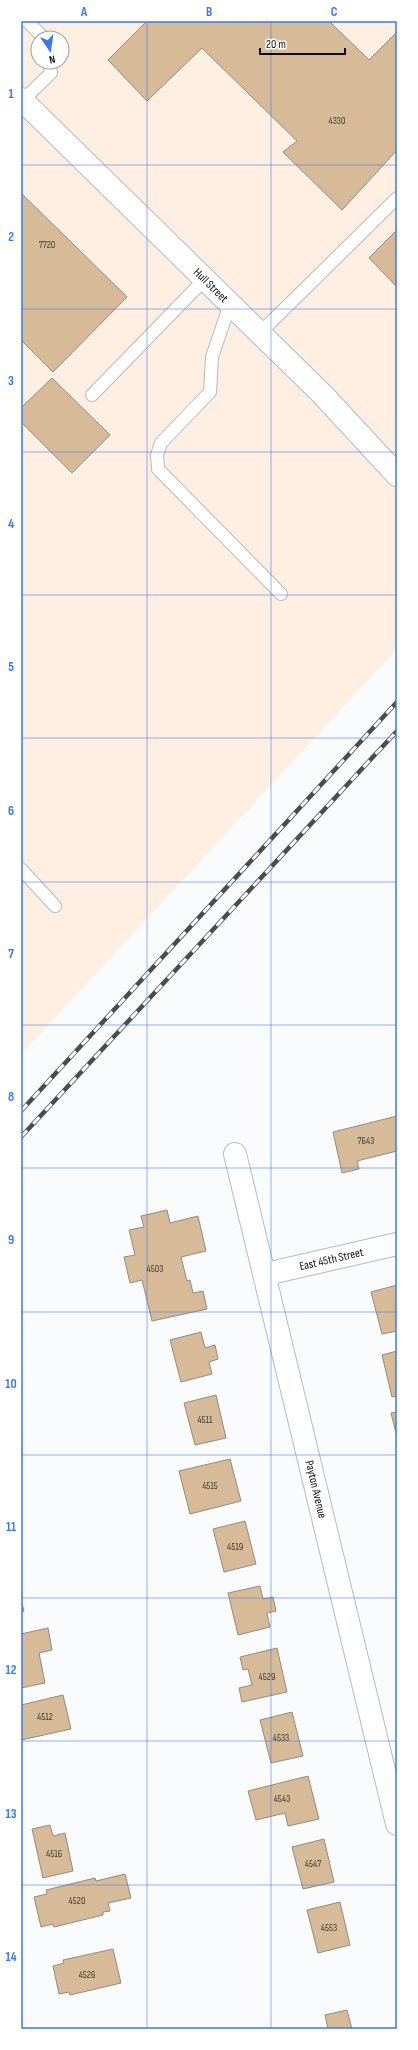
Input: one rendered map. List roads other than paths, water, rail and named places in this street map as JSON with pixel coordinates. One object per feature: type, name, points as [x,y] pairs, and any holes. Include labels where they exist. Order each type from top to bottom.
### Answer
[{"type":"street","name":"Hull Street","points":[[22,99],[323,395],[397,475]]},
{"type":"street","name":"Payton Avenue","points":[[235,1154],[266,1274],[397,1824]]},
{"type":"street","name":"East 45th Street","points":[[266,1274],[397,1244]]},
{"type":"lane","points":[[28,21],[36,30]]},
{"type":"lane","points":[[22,99],[51,73],[50,70]]},
{"type":"lane","points":[[260,333],[397,198]]},
{"type":"lane","points":[[92,395],[205,279]]},
{"type":"lane","points":[[230,304],[212,357],[210,392],[162,443],[157,455],[158,470],[281,594]]},
{"type":"lane","points":[[21,869],[55,906]]},
{"type":"railway","points":[[21,1111],[397,702]]},
{"type":"railway","points":[[21,1137],[397,731]]}]
